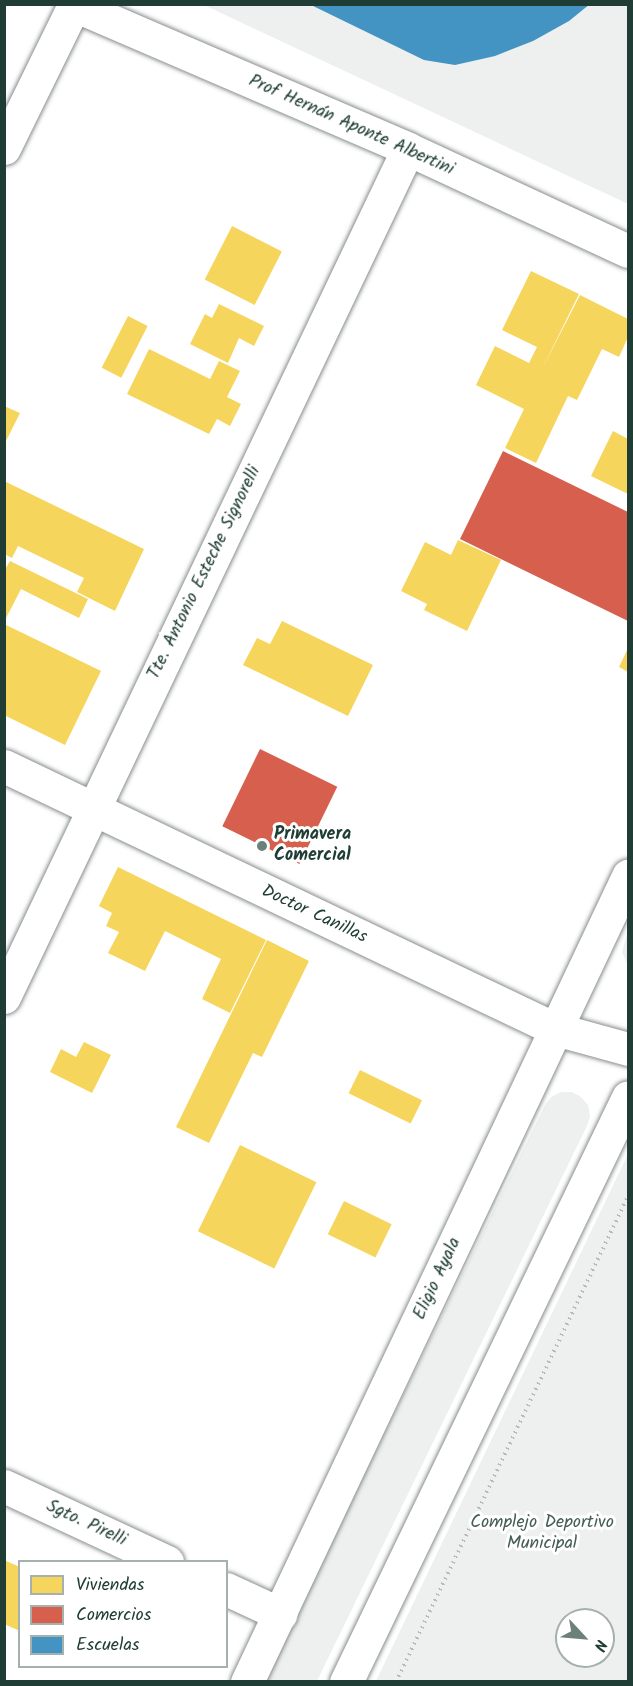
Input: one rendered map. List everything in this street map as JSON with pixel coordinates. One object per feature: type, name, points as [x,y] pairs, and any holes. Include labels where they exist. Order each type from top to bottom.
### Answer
[{"type":"street","points":[[4,148],[73,5]]},
{"type":"street","name":"Prof Hernán Aponte Albertini","points":[[73,5],[408,149],[628,251]]},
{"type":"street","name":"Tte. Antonio Esteche Signorelli","points":[[4,997],[408,149]]},
{"type":"street","name":"Doctor Canillas","points":[[4,766],[92,810],[555,1029],[628,1049]]},
{"type":"street","name":"Eligio Ayala","points":[[247,1682],[628,876]]},
{"type":"street","points":[[346,1682],[628,1096]]},
{"type":"street","name":"Sgto. Pirelli","points":[[4,1486],[163,1560]]},
{"type":"street","points":[[228,1590],[280,1614]]},
{"type":"path","points":[[396,1682],[628,1196]]},
{"type":"shaded area","points":[[204,5],[628,5],[628,204]]},
{"type":"shaded area","points":[[628,931],[628,966],[622,952]]},
{"type":"shaded area","points":[[561,1092],[572,1092],[588,1105],[590,1116],[587,1126],[317,1681],[263,1682],[545,1105],[551,1097]]},
{"type":"shaded area","name":"Complejo Deportivo Municipal","points":[[628,1154],[628,1681],[376,1681]]},
{"type":"building: Viviendas","points":[[232,226],[282,251],[255,305],[205,279]]},
{"type":"building: Viviendas","points":[[531,271],[579,294],[542,369],[580,295],[628,319],[628,337],[619,357],[602,349],[577,400],[568,396],[536,463],[505,448],[524,409],[476,385],[495,346],[529,363],[537,347],[502,330]]},
{"type":"building: Viviendas","points":[[219,304],[264,326],[254,346],[239,338],[228,363],[190,344],[205,314],[212,318]]},
{"type":"building: Viviendas","points":[[128,316],[148,326],[121,378],[102,368]]},
{"type":"building: Viviendas","points":[[149,349],[210,379],[219,361],[240,371],[227,397],[241,404],[230,426],[217,419],[209,434],[127,394]]},
{"type":"building: Viviendas","points":[[4,406],[20,413],[4,445]]},
{"type":"building: Viviendas","points":[[613,431],[628,439],[628,494],[591,476]]},
{"type":"building: Viviendas","points":[[4,481],[144,549],[115,611],[77,592],[84,578],[18,546],[12,558],[4,554]]},
{"type":"building: Viviendas","points":[[458,540],[501,560],[467,631],[424,610],[427,604],[401,591],[425,542],[451,555]]},
{"type":"building: Viviendas","points":[[10,561],[88,599],[79,618],[21,589],[4,622],[4,571]]},
{"type":"building: Viviendas","points":[[282,621],[373,665],[348,716],[243,665],[257,638],[270,644]]},
{"type":"building: Viviendas","points":[[4,624],[101,671],[65,745],[4,715]]},
{"type":"building: Viviendas","points":[[628,648],[628,672],[619,667]]},
{"type":"building: Viviendas","points":[[118,867],[266,940],[230,1013],[202,999],[221,959],[165,931],[145,971],[108,953],[119,932],[106,926],[112,913],[99,906]]},
{"type":"building: Viviendas","points":[[267,940],[309,961],[262,1057],[253,1053],[209,1143],[176,1127]]},
{"type":"building: Viviendas","points":[[84,1042],[111,1055],[92,1093],[50,1072],[61,1049],[76,1057]]},
{"type":"building: Viviendas","points":[[360,1070],[422,1100],[411,1124],[349,1093]]},
{"type":"building: Viviendas","points":[[240,1145],[316,1182],[274,1269],[198,1231]]},
{"type":"building: Viviendas","points":[[344,1201],[392,1224],[375,1257],[328,1234]]},
{"type":"building: Viviendas","points":[[4,1560],[18,1566],[18,1630],[4,1624]]},
{"type":"building: Comercios","points":[[503,451],[628,512],[628,621],[460,539]]},
{"type":"building: Comercios","points":[[260,749],[337,787],[300,864],[222,826]]},
{"type":"building: Escuelas","points":[[309,4],[590,4],[569,21],[533,41],[495,56],[455,65],[424,60]]},
{"type":"place","name":"Primavera Comercial","points":[[262,846]]}]
